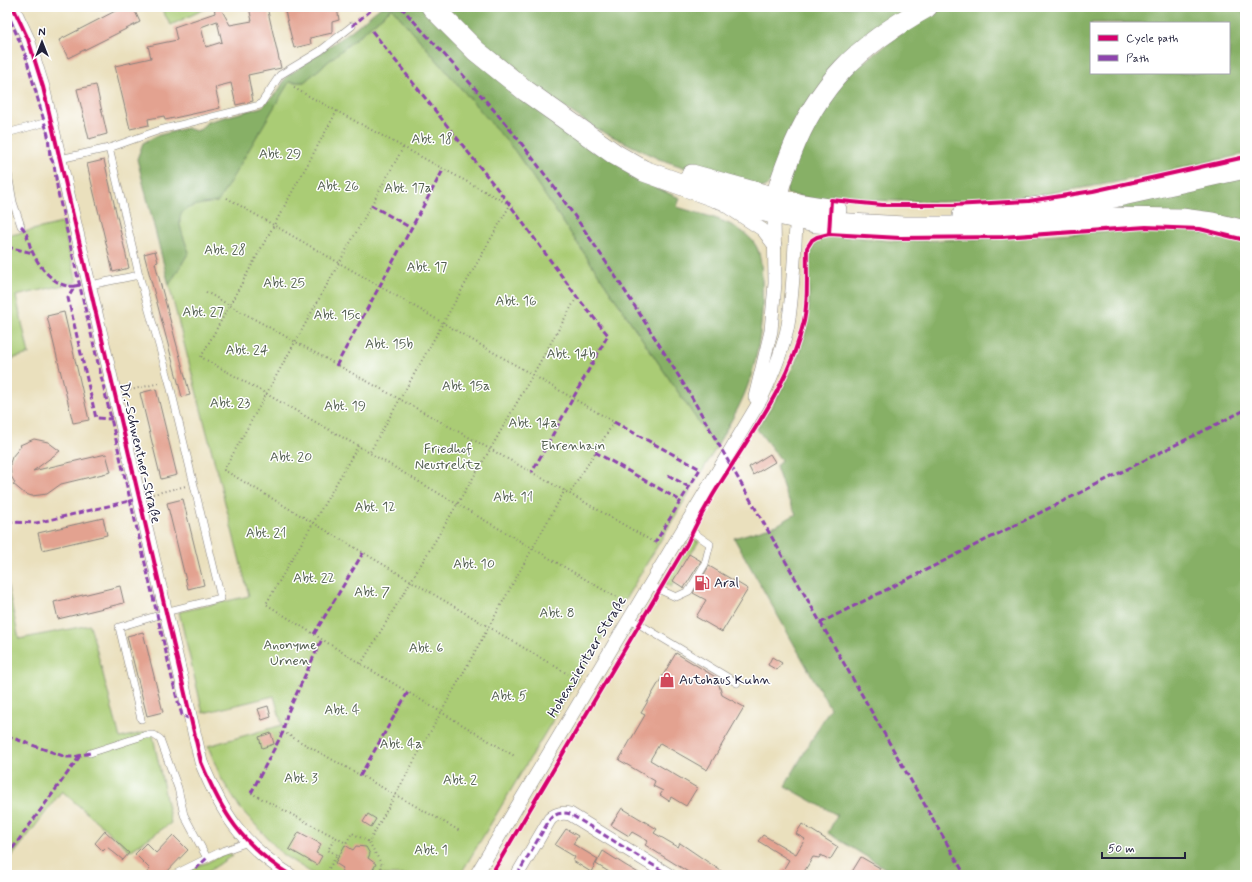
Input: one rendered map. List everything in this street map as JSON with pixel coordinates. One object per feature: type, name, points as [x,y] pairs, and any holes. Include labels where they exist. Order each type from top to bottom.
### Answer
[{"type":"main road","points":[[432,7],[476,51],[526,91],[616,155],[644,171],[716,198],[775,206],[797,211],[830,223],[944,227],[1010,227],[1111,218],[1182,219],[1212,223],[1245,231]]},
{"type":"main road","points":[[775,206],[779,185],[801,127],[829,83],[849,61],[874,40],[927,7]]},
{"type":"main road","points":[[578,128],[638,155],[775,206]]},
{"type":"main road","points":[[944,227],[1063,209],[1245,168]]},
{"type":"main road","points":[[797,211],[958,215],[1091,202]]},
{"type":"street","name":"Dr.-Schwentner-Straße","points":[[11,9],[36,59],[201,762],[227,816],[248,842],[272,863],[290,875]]},
{"type":"street","points":[[716,198],[730,210],[747,218],[763,230],[775,246]]},
{"type":"street","name":"Hohenzieritzer Straße","points":[[725,456],[754,402],[764,366],[771,330],[775,283],[775,206]]},
{"type":"street","name":"Hohenzieritzer Straße","points":[[476,875],[725,456],[760,400],[779,358],[787,326],[791,298],[797,211]]},
{"type":"street","points":[[517,875],[550,819],[563,813],[570,814],[669,875]]},
{"type":"lane","points":[[60,159],[109,148],[160,130],[260,105],[280,75],[320,51],[352,26]]},
{"type":"lane","points":[[7,133],[51,121]]},
{"type":"lane","points":[[109,148],[139,275],[169,381],[221,598],[119,626],[142,719]]},
{"type":"lane","points":[[7,168],[13,202],[21,226]]},
{"type":"lane","points":[[90,285],[139,275]]},
{"type":"lane","points":[[649,585],[676,597],[689,591],[705,564],[710,544],[684,526]]},
{"type":"lane","points":[[629,618],[737,683]]},
{"type":"lane","points":[[90,753],[146,735],[154,735],[160,739],[178,788],[184,815],[206,858]]},
{"type":"lane","points":[[173,875],[206,858],[248,842]]},
{"type":"path","points":[[294,88],[510,205],[370,452]]},
{"type":"path","points":[[337,111],[201,357],[370,452],[619,599]]},
{"type":"path","points":[[403,148],[224,470],[568,674]]},
{"type":"path","points":[[227,198],[614,422],[570,493]]},
{"type":"path","points":[[206,292],[399,400],[491,448],[655,543]]},
{"type":"path","points":[[361,664],[491,448],[577,297]]},
{"type":"path","points":[[115,394],[169,381]]},
{"type":"path","points":[[358,446],[266,604],[361,664],[516,757]]},
{"type":"path","points":[[139,497],[194,484]]},
{"type":"path","points":[[369,842],[565,490]]},
{"type":"path","points":[[283,732],[460,831]]},
{"type":"path","points":[[251,793],[346,843],[352,833],[369,842],[382,865],[377,875]]},
{"type":"path","points":[[325,875],[338,855],[328,850],[335,838]]},
{"type":"green space","points":[[160,7],[209,7],[171,25]]},
{"type":"green space","points":[[381,7],[423,7],[632,172],[658,189],[680,198],[677,207],[727,223],[744,233],[752,240],[758,249],[760,259],[762,296],[761,329],[755,362],[745,393],[716,448],[515,151],[392,8],[304,82],[289,82],[218,202],[193,206],[186,209],[181,214],[181,228],[189,252],[169,285],[137,159],[143,143],[156,136],[187,128],[196,131],[201,129],[207,122],[262,107],[279,90],[286,77],[351,31]]},
{"type":"green space","points":[[442,7],[914,7],[888,22],[769,184],[762,188],[701,173],[659,159],[595,128],[519,77]]},
{"type":"green space","points":[[935,7],[1243,7],[1245,20],[1245,154],[1112,183],[1022,198],[940,202],[865,200],[833,194],[827,202],[787,194],[786,181],[831,87]]},
{"type":"green space","name":"Friedhof Neustrelitz","points":[[392,8],[515,151],[716,448],[460,875],[315,875],[283,855],[240,808],[221,778],[208,746],[282,725],[274,696],[203,713],[179,612],[249,596],[169,285],[189,252],[181,228],[181,214],[186,209],[193,206],[218,201],[289,82],[304,82]]},
{"type":"green space","points":[[1245,174],[1245,223],[1044,216]]},
{"type":"green space","points":[[62,223],[77,282],[16,296],[29,354],[7,360],[7,236]]},
{"type":"green space","points":[[1155,229],[1192,230],[1245,242],[1245,875],[896,875],[828,833],[837,815],[785,786],[830,708],[734,538],[777,525],[796,514],[786,495],[776,467],[781,460],[757,429],[776,399],[792,369],[804,338],[809,303],[810,261],[813,246],[817,240],[839,237],[894,241],[936,240]]},
{"type":"green space","points":[[690,540],[699,541],[671,587],[665,583]]},
{"type":"green space","points":[[7,583],[19,639],[90,625],[120,738],[152,731],[171,823],[130,851],[62,791],[7,863]]},
{"type":"green space","points":[[226,853],[233,855],[203,875],[181,875],[191,868],[206,863]]},
{"type":"building","points":[[123,7],[133,7],[140,22],[68,58],[59,40]]},
{"type":"building","points":[[214,7],[220,7],[230,25],[252,21],[249,7],[267,7],[281,68],[248,75],[253,101],[236,105],[231,83],[215,87],[220,108],[165,120],[164,116],[148,119],[149,125],[130,129],[115,66],[151,58],[148,46],[177,40],[174,27],[215,13]],"holes":[[[217,21],[222,42],[206,47],[201,27]]]},
{"type":"building","points":[[284,7],[337,7],[339,20],[332,22],[332,33],[310,38],[311,44],[294,48]]},
{"type":"building","points":[[96,85],[107,134],[89,139],[77,89]]},
{"type":"building","points":[[104,160],[129,268],[113,272],[87,164]]},
{"type":"building","points":[[155,251],[158,262],[155,263],[190,395],[182,397],[144,254]]},
{"type":"building","points":[[64,312],[89,420],[73,423],[47,316]]},
{"type":"building","points":[[156,389],[177,475],[161,479],[140,393]]},
{"type":"building","points":[[34,439],[48,442],[60,451],[33,471],[106,454],[111,472],[61,484],[47,494],[32,496],[25,494],[13,484],[15,483],[11,476],[10,463],[12,457],[21,446],[20,445]]},
{"type":"building","points":[[770,454],[775,462],[753,475],[749,467]]},
{"type":"building","points":[[183,499],[204,585],[188,589],[167,503]]},
{"type":"building","points":[[103,518],[107,535],[42,550],[38,533]]},
{"type":"building","points":[[689,554],[701,561],[684,588],[673,581]]},
{"type":"building","points":[[709,566],[748,589],[722,632],[696,617],[706,600],[693,593]]},
{"type":"building","points":[[120,586],[124,603],[58,619],[54,602]]},
{"type":"building","points":[[143,632],[163,712],[147,716],[127,636]]},
{"type":"building","points":[[676,653],[717,678],[722,695],[744,707],[707,770],[660,743],[650,760],[697,788],[686,806],[671,797],[669,801],[660,795],[663,791],[653,786],[655,781],[619,760],[645,715],[641,713]]},
{"type":"building","points":[[772,657],[782,663],[777,670],[768,665]]},
{"type":"building","points":[[268,706],[271,717],[262,720],[258,709]]},
{"type":"building","points":[[271,733],[274,744],[262,748],[259,737]]},
{"type":"building","points":[[622,808],[657,829],[654,833],[678,847],[680,843],[727,875],[693,875],[645,845],[648,841],[632,832],[629,836],[611,825]]},
{"type":"building","points":[[368,814],[376,819],[371,827],[363,822]]},
{"type":"building","points":[[802,824],[838,847],[830,860],[821,855],[819,858],[813,857],[802,875],[780,875],[789,860],[758,841],[763,835],[796,854],[805,839],[796,834]]},
{"type":"building","points":[[566,829],[578,836],[573,844],[598,859],[591,872],[573,861],[575,857],[555,845]]},
{"type":"building","points":[[105,831],[129,853],[123,860],[107,847],[103,851],[95,843]]},
{"type":"building","points":[[299,832],[321,844],[316,853],[322,856],[317,865],[289,849]]},
{"type":"building","points":[[173,835],[188,850],[164,875],[145,875],[150,869],[135,854],[146,843],[156,853]]},
{"type":"building","points":[[345,845],[353,850],[356,846],[366,847],[370,854],[368,858],[376,864],[370,875],[346,875],[341,872],[343,868],[335,863]]},
{"type":"building","points":[[603,851],[642,875],[614,875],[596,864]]},
{"type":"building","points":[[861,857],[880,868],[876,875],[850,875]]},
{"type":"marked path","points":[[352,26],[375,7]]},
{"type":"marked path","points":[[401,7],[477,91],[521,143],[566,204],[630,299],[691,396],[965,875]]},
{"type":"marked path","points":[[7,12],[25,54],[48,135],[50,157],[54,164],[58,193],[176,695],[182,715],[190,719]]},
{"type":"marked path","points":[[372,31],[510,205],[577,297],[608,335],[532,472]]},
{"type":"marked path","points":[[336,366],[443,170]]},
{"type":"marked path","points":[[7,206],[13,202]]},
{"type":"marked path","points":[[371,205],[411,228]]},
{"type":"marked path","points":[[21,226],[25,231],[35,257],[49,276],[61,284],[75,286]]},
{"type":"marked path","points":[[7,247],[33,253]]},
{"type":"marked path","points":[[80,285],[75,286],[68,298],[96,418],[112,419]]},
{"type":"marked path","points":[[820,623],[1245,410]]},
{"type":"marked path","points":[[614,422],[700,469],[655,543]]},
{"type":"marked path","points":[[595,452],[681,501]]},
{"type":"marked path","points":[[668,475],[689,487]]},
{"type":"marked path","points":[[7,522],[36,523],[134,500]]},
{"type":"marked path","points":[[314,634],[363,553]]},
{"type":"marked path","points":[[251,793],[283,732],[287,714],[322,639]]},
{"type":"marked path","points":[[360,776],[408,692]]},
{"type":"marked path","points":[[7,736],[66,757],[74,757],[90,753]]},
{"type":"marked path","points":[[7,856],[80,756]]},
{"type":"marked path","points":[[517,875],[550,819],[557,814],[564,813],[570,814],[669,875]]},
{"type":"marked path","points":[[189,875],[207,858]]},
{"type":"marked path","points":[[1241,875],[1245,870]]},
{"type":"cycle path","points":[[13,7],[28,39],[43,87],[201,762],[217,797],[235,826],[246,840],[273,864],[290,875]]},
{"type":"cycle path","points":[[829,234],[831,200],[882,205],[953,205],[1029,201],[1093,191],[1245,157]]},
{"type":"cycle path","points":[[491,875],[687,544],[717,488],[768,408],[795,352],[804,321],[807,294],[807,248],[812,240],[829,234],[900,238],[1002,237],[1146,227],[1200,229],[1245,240]]},
{"type":"place","name":"Aral","points":[[702,583]]},
{"type":"place","name":"Autohaus Kuhn","points":[[667,680]]},
{"type":"park label","name":"Abt. 18","points":[[432,139]]},
{"type":"park label","name":"Abt. 29","points":[[280,154]]},
{"type":"park label","name":"Abt. 26","points":[[338,186]]},
{"type":"park label","name":"Abt. 17a","points":[[408,188]]},
{"type":"park label","name":"Abt. 28","points":[[225,250]]},
{"type":"park label","name":"Abt. 17","points":[[427,267]]},
{"type":"park label","name":"Abt. 25","points":[[284,283]]},
{"type":"park label","name":"Abt. 16","points":[[516,301]]},
{"type":"park label","name":"Abt. 27","points":[[203,312]]},
{"type":"park label","name":"Abt. 15c","points":[[337,315]]},
{"type":"park label","name":"Abt. 15b","points":[[389,344]]},
{"type":"park label","name":"Abt. 24","points":[[247,350]]},
{"type":"park label","name":"Abt. 14b","points":[[571,354]]},
{"type":"park label","name":"Abt. 15a","points":[[466,386]]},
{"type":"park label","name":"Abt. 23","points":[[230,403]]},
{"type":"park label","name":"Abt. 19","points":[[345,406]]},
{"type":"park label","name":"Abt. 14a","points":[[533,423]]},
{"type":"park label","name":"Ehrenhain","points":[[573,446]]},
{"type":"park label","name":"Abt. 20","points":[[291,457]]},
{"type":"park label","name":"Abt. 11","points":[[513,497]]},
{"type":"park label","name":"Abt. 12","points":[[375,507]]},
{"type":"park label","name":"Abt. 21","points":[[266,533]]},
{"type":"park label","name":"Abt. 10","points":[[474,564]]},
{"type":"park label","name":"Abt. 22","points":[[314,578]]},
{"type":"park label","name":"Abt. 7","points":[[372,592]]},
{"type":"park label","name":"Abt. 8","points":[[557,613]]},
{"type":"park label","name":"Abt. 6","points":[[426,648]]},
{"type":"park label","name":"Anonyme Urnen","points":[[290,654]]},
{"type":"park label","name":"Abt. 5","points":[[509,696]]},
{"type":"park label","name":"Abt. 4","points":[[342,710]]},
{"type":"park label","name":"Abt. 4a","points":[[401,744]]},
{"type":"park label","name":"Abt. 3","points":[[301,778]]},
{"type":"park label","name":"Abt. 2","points":[[460,780]]},
{"type":"park label","name":"Abt. 1","points":[[431,850]]}]
